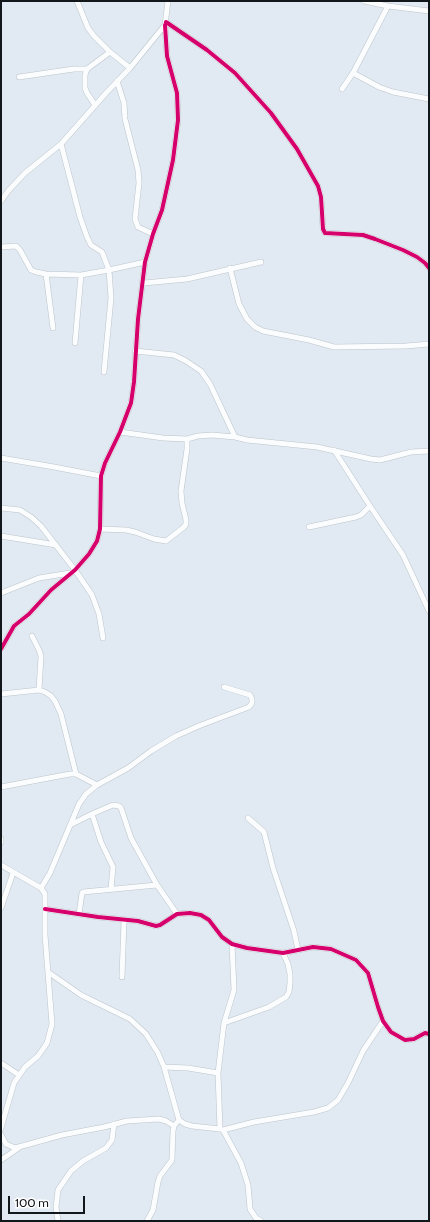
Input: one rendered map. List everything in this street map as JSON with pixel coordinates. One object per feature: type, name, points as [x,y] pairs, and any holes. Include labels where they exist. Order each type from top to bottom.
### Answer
[{"type":"street","points":[[77,1],[88,28],[94,36],[110,52],[130,68]]},
{"type":"street","points":[[1,649],[14,626],[29,614],[94,548],[100,529],[101,476],[131,402],[134,382],[138,318],[144,283],[145,262],[162,210],[173,160],[178,120],[177,93],[167,56],[165,24],[168,1]]},
{"type":"street","points":[[364,1],[388,6],[429,11]]},
{"type":"street","points":[[342,89],[353,73],[388,6]]},
{"type":"street","points":[[1,201],[24,173],[61,144],[130,68],[165,24]]},
{"type":"street","points":[[165,24],[207,50],[229,68],[271,113],[298,149],[318,186],[321,197],[323,229],[325,233],[363,235],[375,239],[417,257],[429,268]]},
{"type":"street","points":[[95,106],[85,88],[85,75],[87,69],[110,52]]},
{"type":"street","points":[[18,77],[74,69],[87,69]]},
{"type":"street","points":[[353,73],[379,87],[393,92],[429,99]]},
{"type":"street","points":[[117,81],[124,103],[124,119],[138,177],[135,219],[138,227],[153,234]]},
{"type":"street","points":[[61,144],[80,217],[87,237],[92,245],[102,252],[109,270],[111,298],[104,372]]},
{"type":"street","points":[[1,247],[16,246],[20,250],[31,270],[46,274],[80,275],[145,262]]},
{"type":"street","points":[[144,283],[187,279],[261,262]]},
{"type":"street","points":[[230,268],[239,304],[247,319],[255,327],[263,331],[309,340],[334,347],[406,346],[429,344]]},
{"type":"street","points":[[46,274],[53,328]]},
{"type":"street","points":[[75,344],[80,275]]},
{"type":"street","points":[[135,351],[174,356],[186,361],[201,372],[210,384],[235,437]]},
{"type":"street","points":[[120,432],[156,437],[187,439],[198,436],[212,435],[235,437],[247,440],[317,447],[375,460],[411,452],[429,451]]},
{"type":"street","points":[[100,529],[126,530],[154,539],[166,541],[184,527],[186,520],[181,491],[187,439]]},
{"type":"street","points":[[334,450],[403,555],[429,611]]},
{"type":"street","points":[[1,458],[101,476]]},
{"type":"street","points":[[309,527],[356,517],[361,515],[370,506]]},
{"type":"street","points":[[1,508],[20,510],[41,526],[56,545],[95,602],[104,638]]},
{"type":"street","points":[[1,536],[56,545]]},
{"type":"street","points":[[1,593],[39,578],[73,571]]},
{"type":"street","points":[[32,636],[41,656],[39,690]]},
{"type":"street","points":[[41,888],[50,873],[79,804],[86,794],[97,785],[128,768],[151,751],[176,736],[249,707],[252,703],[250,695],[224,687]]},
{"type":"street","points":[[1,694],[39,690],[51,696],[61,714],[76,774]]},
{"type":"street","points":[[1,787],[76,774],[97,785]]},
{"type":"street","points":[[70,826],[113,805],[117,805],[121,808],[131,838],[157,885],[177,914]]},
{"type":"street","points":[[92,814],[101,842],[112,867],[111,889]]},
{"type":"street","points":[[248,818],[264,832],[273,868],[294,931],[298,950]]},
{"type":"street","points":[[1,865],[41,888],[45,894],[45,935],[52,1024],[47,1043],[38,1056],[19,1075],[14,1083],[1,1127]]},
{"type":"street","points":[[1,908],[13,873]]},
{"type":"street","points":[[79,914],[82,893],[84,892],[157,885]]},
{"type":"street","points":[[45,909],[158,925],[177,914],[190,913],[201,915],[209,920],[222,937],[232,944],[247,948],[283,953],[313,947],[331,949],[356,960],[363,966],[368,973],[383,1021],[391,1032],[405,1040],[414,1039],[425,1034],[429,1034]]},
{"type":"street","points":[[122,977],[124,920]]},
{"type":"street","points":[[232,944],[234,990],[224,1023],[218,1073],[221,1130],[241,1164],[248,1185],[250,1209],[257,1220]]},
{"type":"street","points":[[224,1023],[269,1007],[286,997],[290,988],[290,974],[288,964],[283,953]]},
{"type":"street","points":[[48,972],[81,996],[130,1019],[146,1034],[154,1044],[164,1067],[179,1120],[192,1126],[221,1130],[328,1108],[338,1100],[348,1084],[363,1051],[383,1021]]},
{"type":"street","points":[[1,1063],[19,1075]]},
{"type":"street","points":[[164,1067],[188,1068],[218,1073]]},
{"type":"street","points":[[1,1135],[6,1144],[15,1148],[62,1135],[88,1131],[127,1121],[159,1119],[174,1126]]},
{"type":"street","points":[[148,1221],[153,1210],[160,1176],[172,1160],[174,1126],[179,1120]]},
{"type":"street","points":[[58,1221],[56,1207],[58,1190],[71,1171],[83,1161],[106,1148],[112,1140],[114,1124]]},
{"type":"street","points":[[1,1160],[21,1147]]},
{"type":"cycle path","points":[[166,22],[207,50],[235,73],[271,113],[297,149],[318,186],[321,197],[323,229],[325,233],[363,235],[375,239],[417,257],[429,268]]},
{"type":"cycle path","points":[[1,649],[14,626],[29,614],[51,590],[75,570],[89,554],[97,541],[100,529],[101,476],[105,463],[120,432],[131,403],[134,382],[138,319],[145,262],[162,210],[173,160],[178,120],[177,93],[167,56],[165,25]]},
{"type":"cycle path","points":[[45,909],[138,921],[156,926],[177,914],[190,913],[201,915],[209,920],[222,937],[232,944],[247,948],[283,953],[313,947],[331,949],[356,960],[368,973],[383,1021],[391,1032],[405,1040],[414,1039],[425,1033],[429,1034]]}]
